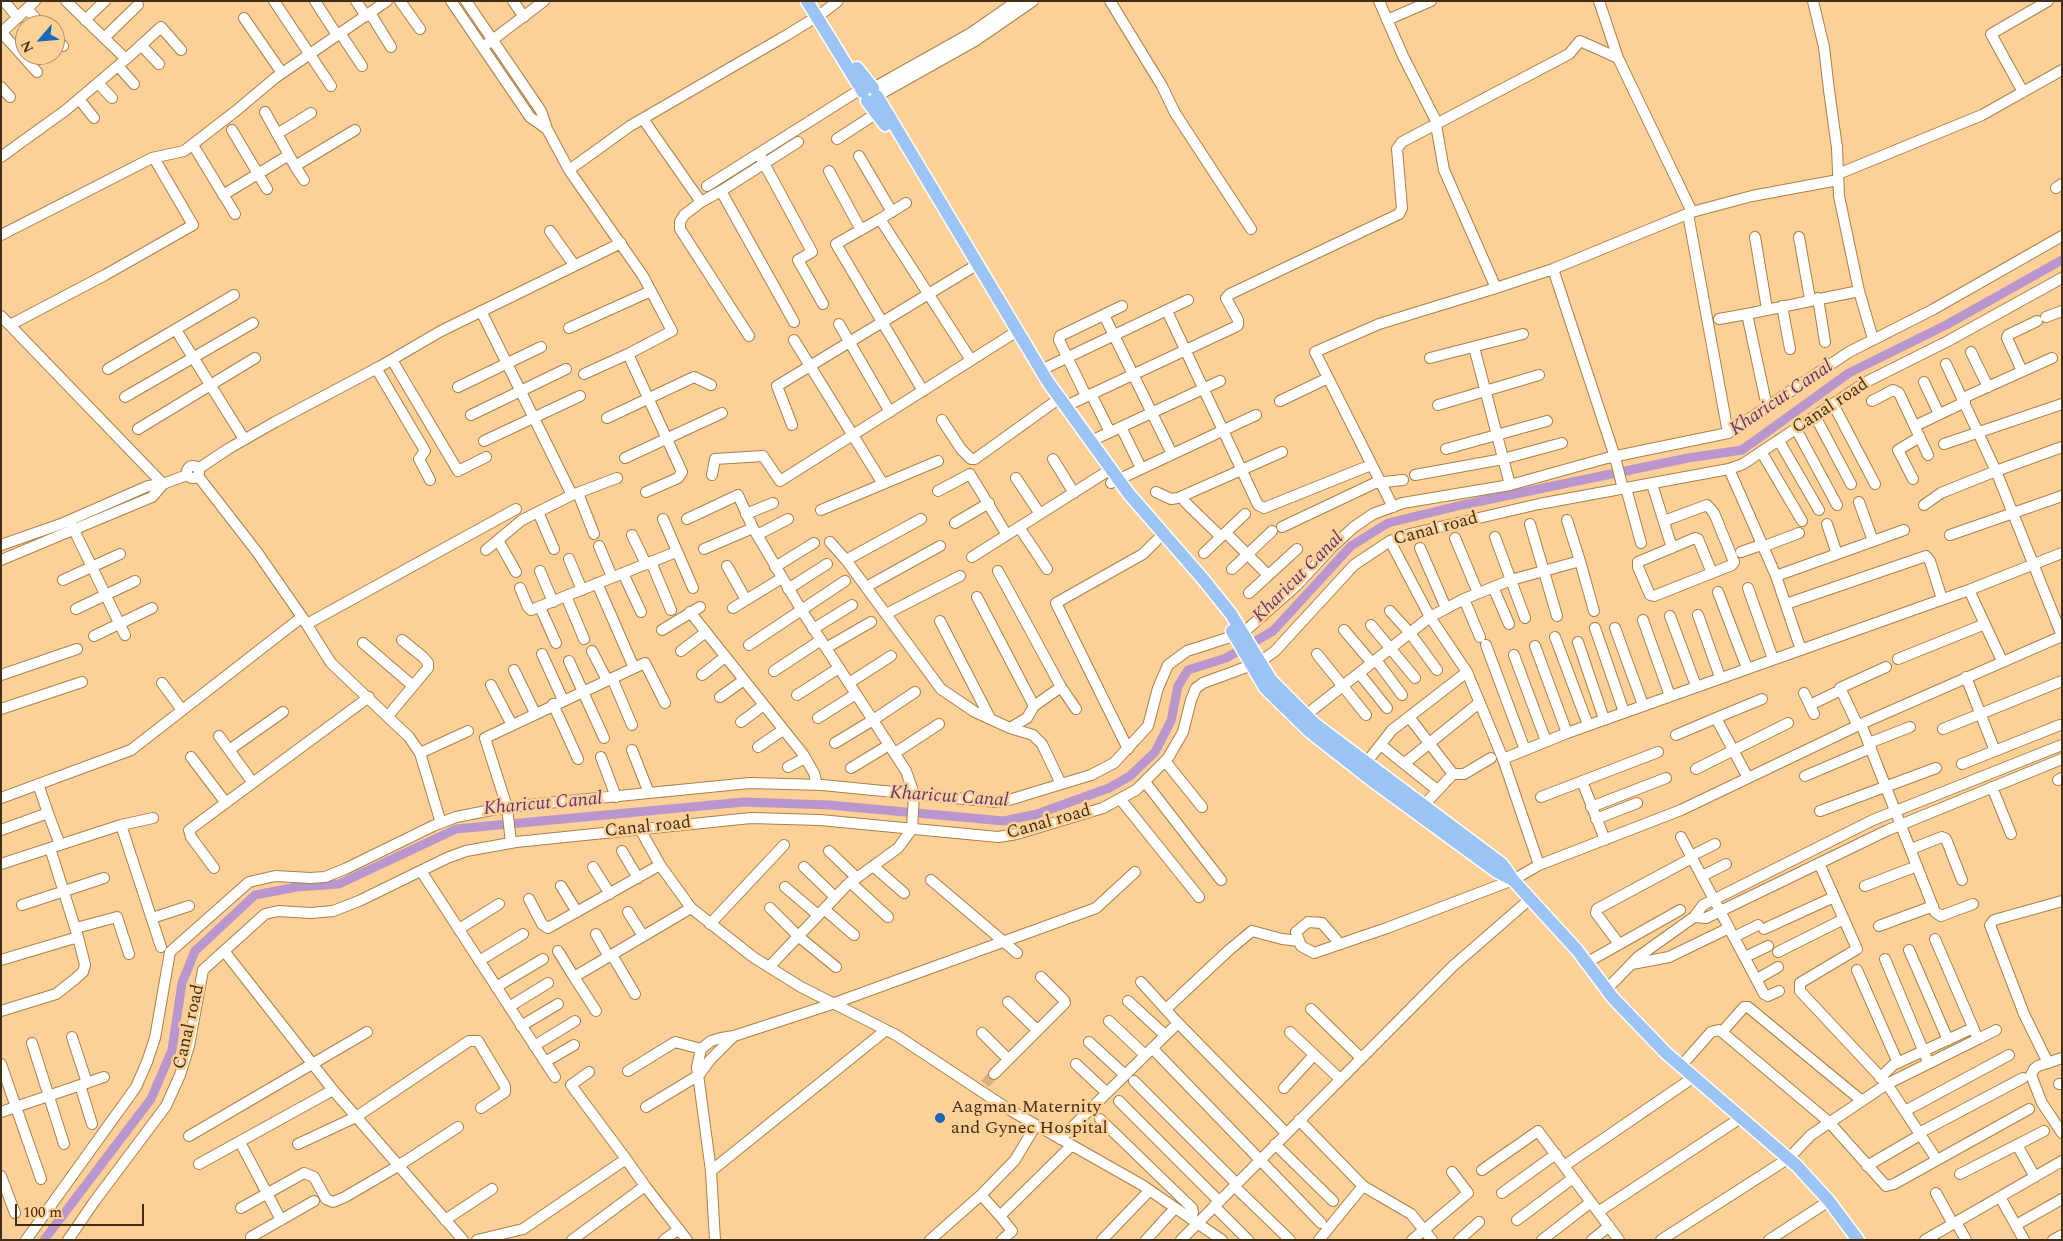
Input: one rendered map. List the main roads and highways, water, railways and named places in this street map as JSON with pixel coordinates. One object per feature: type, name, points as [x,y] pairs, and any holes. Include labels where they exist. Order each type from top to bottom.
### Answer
[{"type":"main road","points":[[807,1],[862,76],[877,113],[1041,370],[1059,404],[1091,441],[1111,476],[1198,559],[1231,614],[1255,661],[1266,688],[1309,731],[1382,788],[1498,872],[1513,880]]},
{"type":"main road","points":[[813,1],[819,16]]},
{"type":"main road","points":[[868,93],[975,266],[1012,334],[1059,404],[1157,540],[1197,584],[1224,619],[1240,634]]},
{"type":"main road","points":[[1255,661],[1271,680],[1315,724],[1502,864],[1513,880],[1586,963],[1613,998],[1681,1066],[1789,1158],[1829,1200],[1858,1240]]},
{"type":"waterway","name":"Kharicut Canal","points":[[44,1240],[151,1099],[172,1050],[182,983],[195,951],[255,895],[297,887],[339,884],[456,829],[744,802],[829,805],[1004,821],[1037,814],[1109,788],[1130,776],[1155,752],[1171,721],[1178,686],[1188,670],[1226,658],[1273,631],[1351,546],[1388,523],[1462,505],[1688,458],[1742,450],[1849,373],[1948,324],[2062,260]]},
{"type":"tunnel","points":[[985,1084],[994,1074]]},
{"type":"place","name":"Aagman Maternity and Gynec Hospital","points":[[940,1118]]}]
